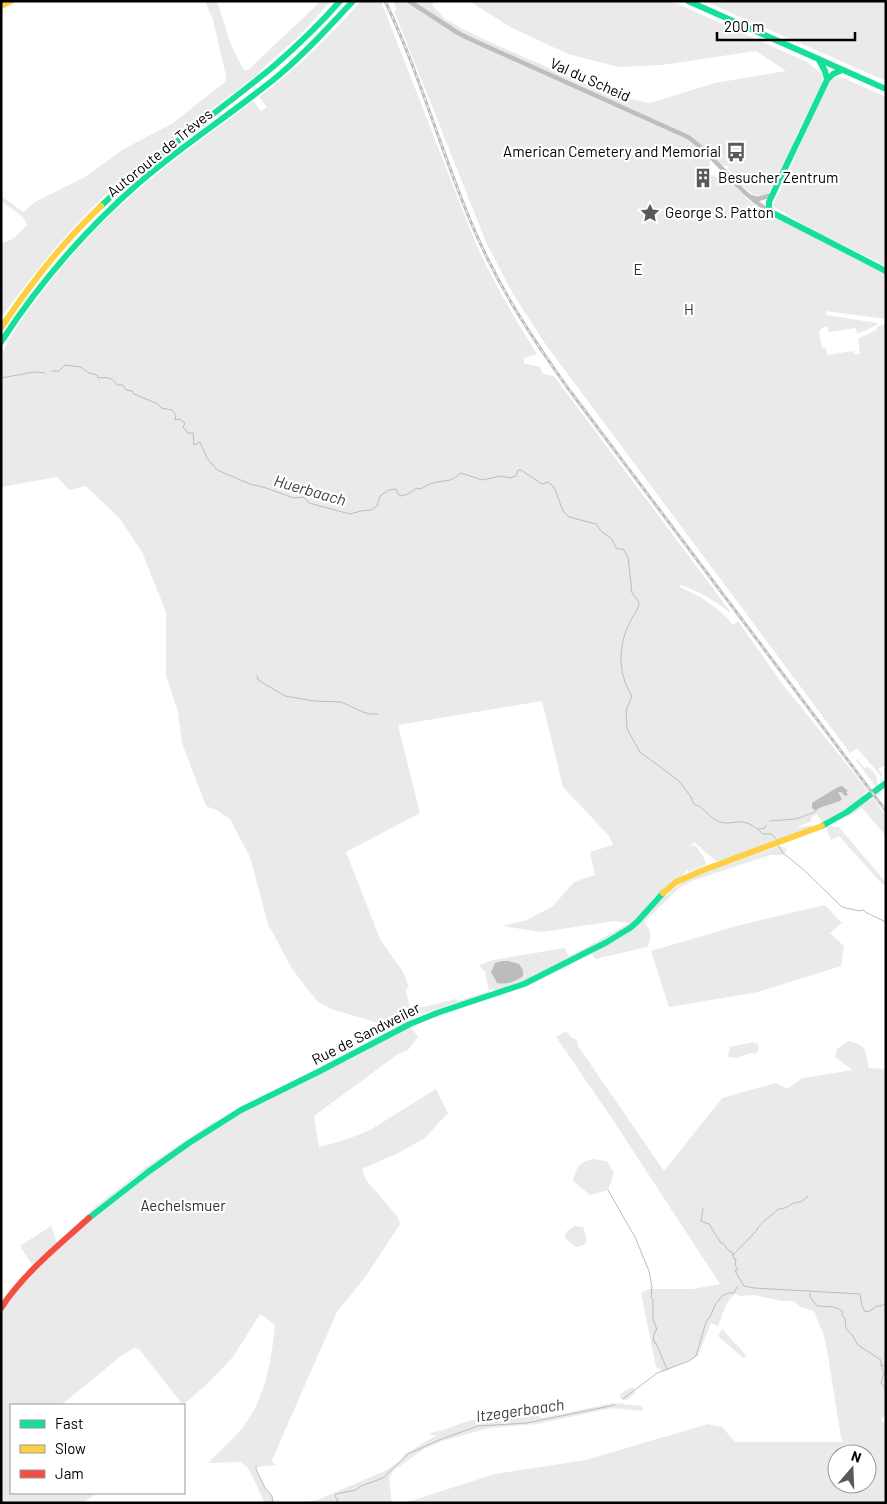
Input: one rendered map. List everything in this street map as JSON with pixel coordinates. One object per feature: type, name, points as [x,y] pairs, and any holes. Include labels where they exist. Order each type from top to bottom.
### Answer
[{"type":"main road","points":[[1,6],[11,1]]},
{"type":"main road","name":"Autoroute de Trèves","points":[[1,328],[31,284],[51,260],[112,195],[158,156],[274,68],[321,23],[340,1]]},
{"type":"main road","name":"Autoroute de Trèves","points":[[1,342],[38,288],[58,264],[118,201],[163,163],[278,75],[308,48],[353,1]]},
{"type":"main road","points":[[688,1],[886,90]]},
{"type":"main road","points":[[819,60],[827,80]]},
{"type":"main road","points":[[773,213],[769,208],[769,202],[827,80],[832,74],[842,70]]},
{"type":"main road","name":"Val du Scheid","points":[[773,213],[886,271]]},
{"type":"main road","name":"Rue de Sandweiler","points":[[1,1308],[12,1292],[32,1270],[98,1210],[189,1143],[241,1110],[410,1024],[532,980],[607,942],[637,922],[665,891],[676,882],[832,821],[886,783]]},
{"type":"street","name":"Val du Scheid","points":[[409,1],[464,36],[688,138],[700,146],[750,197],[773,213]]},
{"type":"street","points":[[750,197],[758,199],[772,196]]},
{"type":"green space","points":[[205,1],[217,1],[231,45],[244,70],[248,70],[321,1],[331,1],[298,37],[258,74],[146,160],[111,190],[53,251],[1,318],[1,243],[12,239],[27,225],[23,217],[1,201],[1,196],[23,212],[35,202],[85,177],[122,150],[173,123],[225,82],[226,76],[213,20]]},
{"type":"green space","points":[[361,1],[381,1],[475,242],[504,299],[537,354],[524,358],[524,363],[540,367],[543,374],[554,376],[730,611],[694,590],[681,585],[680,587],[709,603],[733,625],[738,621],[781,682],[868,791],[838,815],[822,823],[817,814],[811,818],[812,821],[793,829],[811,825],[813,827],[724,860],[716,861],[694,842],[690,846],[696,846],[706,865],[689,872],[686,869],[685,873],[655,896],[638,918],[626,928],[523,982],[497,991],[493,989],[489,993],[422,1014],[396,1028],[331,1009],[317,1001],[292,969],[268,924],[250,857],[230,819],[206,806],[182,743],[178,712],[166,676],[166,612],[142,552],[120,519],[86,486],[69,490],[57,477],[1,487],[1,357],[12,334],[27,313],[56,274],[98,227],[121,205],[169,164],[253,101],[261,111],[267,107],[259,97],[300,64]],"holes":[[[542,701],[563,787],[609,836],[613,845],[590,852],[595,875],[574,882],[553,906],[527,920],[502,926],[542,932],[614,921],[629,923],[569,957],[565,948],[493,960],[479,965],[485,972],[489,991],[458,1001],[456,999],[410,1010],[406,990],[409,987],[403,972],[380,939],[346,852],[420,813],[398,725]]]},
{"type":"green space","points":[[393,1],[434,1],[432,5],[444,18],[483,39],[609,94],[650,103],[715,83],[786,71],[756,51],[662,65],[619,67],[568,54],[512,28],[469,1],[671,1],[807,62],[822,74],[822,84],[796,136],[791,152],[770,192],[759,196],[753,194],[728,169],[728,166],[721,166],[702,150],[710,161],[709,171],[712,175],[717,178],[728,178],[747,199],[760,209],[886,274],[886,319],[826,311],[826,315],[877,323],[877,325],[857,334],[856,328],[829,332],[825,326],[819,331],[822,348],[826,348],[827,355],[853,351],[854,354],[860,354],[858,339],[886,323],[886,765],[878,769],[883,775],[881,776],[857,748],[850,753],[546,345],[513,294],[486,242],[394,11],[397,10]]},
{"type":"green space","points":[[705,1],[886,1],[886,81],[720,8]]},
{"type":"green space","points":[[841,77],[886,97],[886,266],[813,230],[773,206],[828,82],[834,78]]},
{"type":"green space","points":[[856,760],[864,768],[868,767],[875,774],[878,782],[877,789]]},
{"type":"green space","points":[[873,798],[886,816],[886,836],[862,808],[846,818],[847,814]]},
{"type":"green space","points":[[831,825],[834,828],[838,826],[884,880],[886,879],[886,885],[882,884],[839,836],[831,840],[826,827]]},
{"type":"green space","points":[[779,846],[787,849],[784,855],[770,855],[692,881],[679,888],[644,922],[650,934],[647,947],[595,959],[592,953],[625,935],[640,923],[654,905],[691,877]]},
{"type":"green space","points":[[825,905],[842,923],[830,933],[844,946],[841,966],[758,992],[669,1007],[651,951],[740,925]]},
{"type":"green space","name":"Aechelsmuer","points":[[410,1026],[418,1037],[408,1050],[398,1054],[314,1116],[319,1147],[348,1139],[370,1130],[436,1089],[448,1113],[425,1138],[398,1153],[362,1169],[366,1180],[397,1216],[400,1224],[366,1276],[337,1312],[272,1460],[275,1465],[256,1467],[274,1503],[265,1503],[248,1468],[241,1462],[208,1463],[235,1437],[255,1409],[261,1396],[269,1368],[275,1325],[260,1314],[233,1357],[184,1404],[139,1349],[134,1348],[121,1356],[62,1404],[10,1404],[10,1494],[96,1494],[81,1503],[1,1503],[1,1312],[9,1298],[28,1277],[91,1219],[150,1172],[242,1112],[357,1056]]},
{"type":"green space","points":[[566,1031],[572,1038],[577,1040],[578,1046],[664,1171],[722,1098],[776,1083],[787,1089],[803,1078],[853,1070],[835,1057],[837,1049],[848,1041],[863,1047],[866,1052],[869,1068],[886,1069],[886,1415],[881,1419],[886,1425],[886,1503],[404,1503],[495,1474],[586,1460],[708,1424],[722,1427],[735,1442],[843,1442],[824,1336],[814,1311],[800,1307],[794,1301],[781,1301],[754,1295],[741,1296],[734,1294],[726,1305],[718,1326],[711,1323],[698,1356],[664,1372],[656,1367],[641,1293],[649,1289],[693,1289],[720,1284],[613,1120],[556,1037]]},
{"type":"green space","points":[[753,1042],[758,1044],[759,1049],[756,1054],[750,1053],[737,1058],[728,1057],[730,1047]]},
{"type":"green space","points":[[216,1120],[215,1123],[135,1177],[63,1237],[95,1207],[146,1167]]},
{"type":"green space","points":[[592,1159],[607,1161],[614,1173],[608,1190],[590,1195],[573,1181],[579,1166]]},
{"type":"green space","points":[[51,1226],[56,1245],[35,1264],[31,1263],[20,1246]]},
{"type":"green space","points":[[574,1226],[583,1227],[587,1240],[584,1245],[576,1247],[565,1238],[566,1232]]},
{"type":"green space","points":[[722,1329],[747,1356],[743,1358],[718,1336]]},
{"type":"green space","points":[[630,1388],[634,1388],[635,1393],[626,1400],[621,1399],[620,1394]]},
{"type":"green space","points":[[613,1403],[642,1406],[643,1411],[612,1408],[537,1424],[489,1428],[442,1441],[424,1449],[394,1470],[389,1478],[392,1503],[303,1503],[317,1500],[387,1470],[401,1460],[405,1454],[437,1435],[430,1435],[430,1433],[481,1418],[489,1417],[490,1421],[508,1421],[507,1418],[539,1415],[541,1418]]},
{"type":"shaded area","points":[[842,786],[848,791],[846,792],[848,795],[845,796],[838,792],[842,799],[840,801],[819,808],[816,811],[812,808],[812,803]]},
{"type":"shaded area","points":[[502,961],[519,964],[523,970],[523,976],[504,984],[497,983],[491,972],[495,963]]},
{"type":"waterway","name":"Huerbaach","points":[[52,371],[59,371],[65,365],[81,367],[89,373],[97,375],[98,378],[111,379],[117,385],[123,385],[126,390],[158,404],[161,408],[172,410],[176,415],[175,420],[179,419],[185,423],[183,427],[188,433],[193,433],[194,445],[200,442],[207,458],[217,470],[250,484],[294,498],[304,497],[309,503],[350,514],[371,510],[377,506],[380,496],[389,490],[396,489],[401,496],[417,488],[421,489],[431,484],[451,480],[461,473],[482,480],[501,476],[510,478],[516,476],[518,470],[521,470],[542,484],[548,482],[554,487],[563,511],[569,517],[596,524],[602,532],[611,538],[617,549],[623,549],[628,557],[632,593],[639,602],[639,605],[627,629],[621,658],[624,678],[632,696],[626,711],[627,729],[640,752],[679,781],[694,804],[701,807],[719,822],[746,823],[754,826],[763,834],[772,834],[776,839]]},
{"type":"waterway","name":"Huerbaach","points":[[1,378],[34,372],[45,373]]},
{"type":"waterway","points":[[257,676],[258,680],[285,696],[314,701],[341,702],[363,712],[378,714]]},
{"type":"waterway","points":[[770,821],[796,819],[815,812]]},
{"type":"waterway","points":[[758,829],[765,828],[766,825]]},
{"type":"waterway","name":"Huerbaach","points":[[779,846],[782,852],[804,870],[842,907],[859,911],[863,910],[886,922]]},
{"type":"waterway","points":[[608,1190],[635,1237],[649,1271],[652,1287],[653,1319],[657,1330],[653,1340],[667,1369]]},
{"type":"waterway","points":[[733,1255],[761,1224],[778,1209],[801,1202],[808,1196]]},
{"type":"waterway","points":[[703,1208],[701,1221],[709,1224],[721,1243],[732,1252],[734,1259],[736,1259],[735,1265],[738,1270],[735,1271],[744,1286],[860,1294],[865,1312],[886,1303]]},
{"type":"waterway","points":[[623,1399],[657,1373],[689,1361],[696,1356],[706,1322],[715,1305],[722,1296],[734,1293],[737,1287]]},
{"type":"waterway","points":[[810,1293],[810,1297],[817,1306],[834,1307],[843,1312],[842,1315],[845,1319],[846,1329],[858,1345],[881,1360],[884,1373],[881,1383],[886,1389]]},
{"type":"waterway","points":[[881,1365],[886,1368]]},
{"type":"waterway","name":"Itzegerbaach","points":[[334,1503],[338,1499],[335,1497],[336,1494],[356,1490],[361,1486],[383,1478],[408,1454],[478,1426],[527,1423],[615,1405]]},
{"type":"waterway","points":[[256,1466],[265,1488],[272,1496],[273,1503]]},
{"type":"railway","points":[[385,1],[419,83],[470,220],[491,265],[526,327],[567,387],[886,811]]},
{"type":"traffic: fast","points":[[101,206],[165,151],[275,65],[309,34],[340,1]]},
{"type":"traffic: fast","points":[[1,342],[48,277],[101,218],[157,168],[278,76],[353,1]]},
{"type":"traffic: fast","points":[[688,1],[886,89]]},
{"type":"traffic: fast","points":[[819,60],[827,80]]},
{"type":"traffic: fast","points":[[842,70],[833,74],[827,80],[769,202],[769,208],[773,213],[886,271]]},
{"type":"traffic: fast","points":[[822,826],[847,812],[886,783]]},
{"type":"traffic: fast","points":[[89,1218],[148,1172],[241,1110],[410,1024],[524,984],[607,942],[637,922],[663,893]]},
{"type":"traffic: slow","points":[[1,6],[11,1]]},
{"type":"traffic: slow","points":[[1,328],[47,264],[101,206]]},
{"type":"traffic: slow","points":[[663,893],[676,882],[701,871],[822,826]]},
{"type":"traffic: jam","points":[[1,1308],[20,1283],[89,1218]]},
{"type":"place","name":"American Cemetery and Memorial","points":[[736,152]]},
{"type":"place","name":"Besucher Zentrum","points":[[703,178]]},
{"type":"place","name":"George S. Patton","points":[[650,213]]},
{"type":"park label","name":"E","points":[[638,270]]},
{"type":"park label","name":"H","points":[[689,310]]}]
